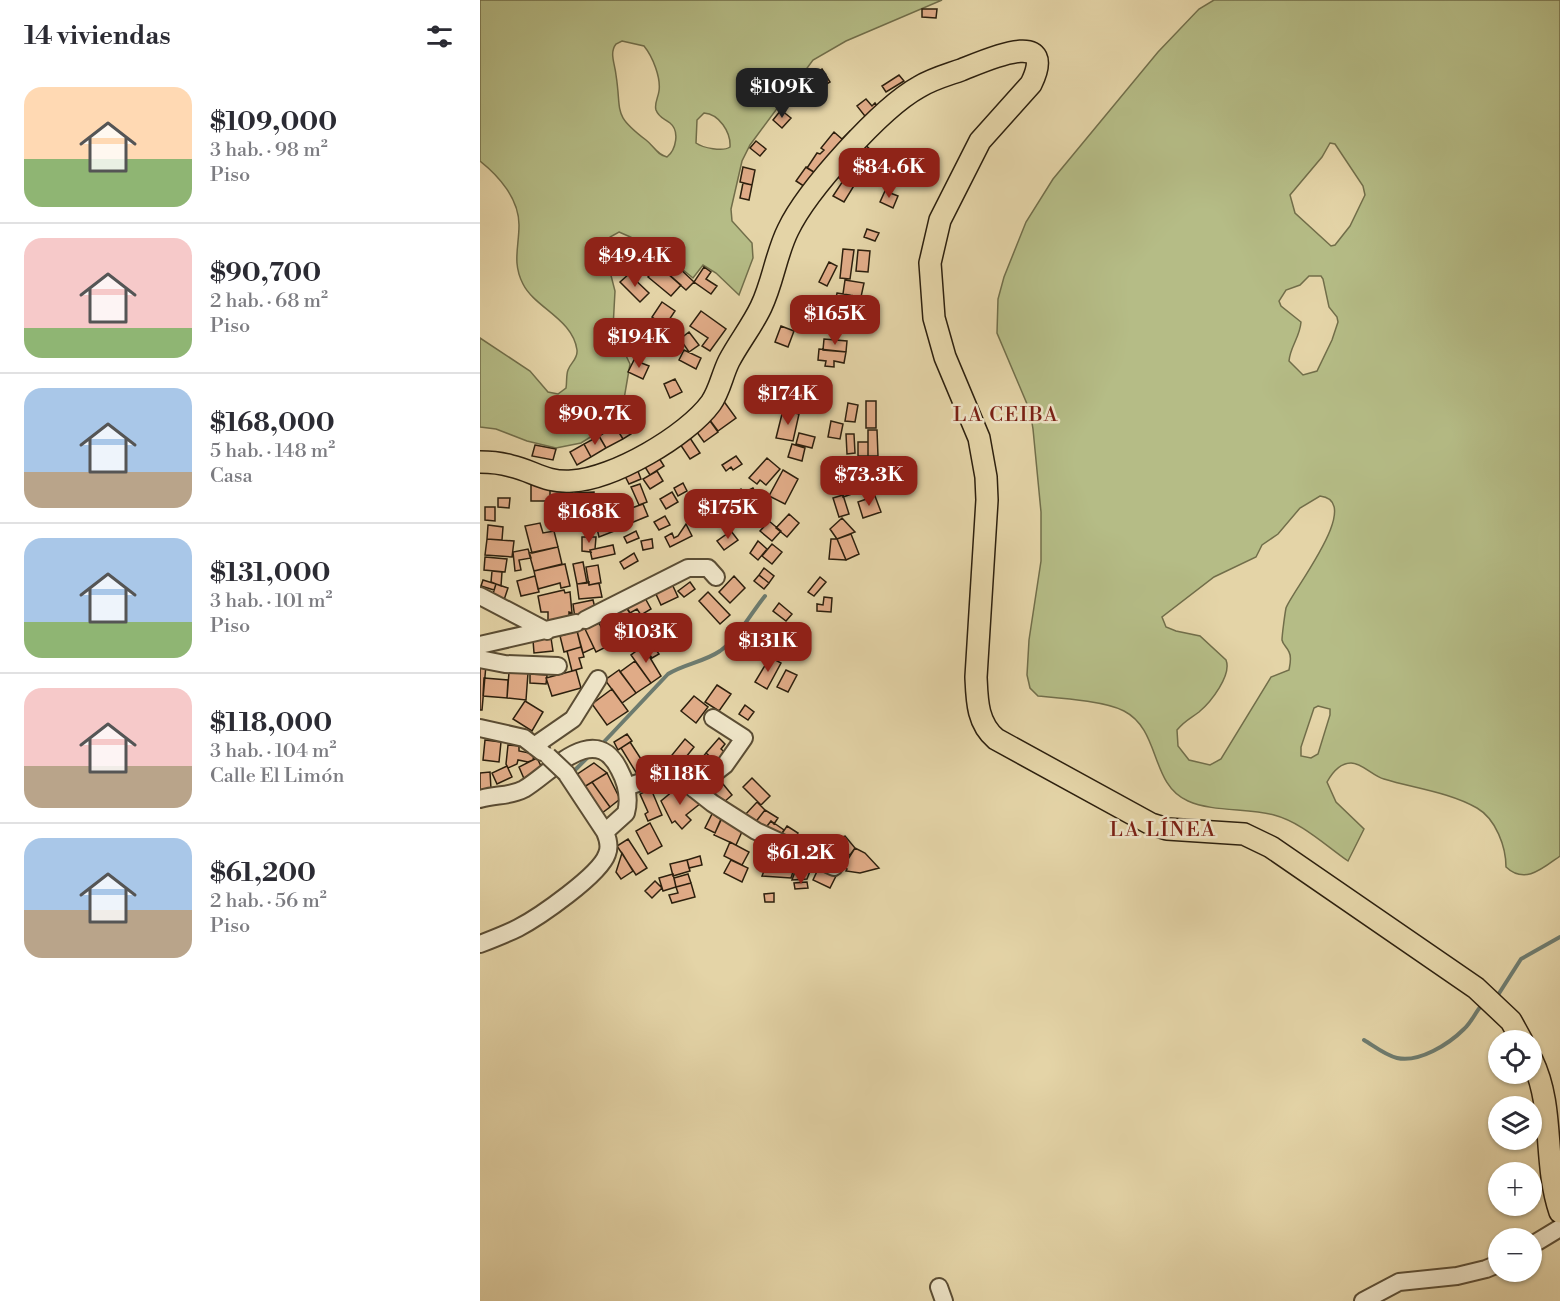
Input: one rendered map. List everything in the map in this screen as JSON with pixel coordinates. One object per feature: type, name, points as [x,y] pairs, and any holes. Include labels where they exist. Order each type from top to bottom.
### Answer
[{"type":"main road","points":[[480,462],[513,466],[540,478],[557,481],[603,476],[649,452],[685,429],[700,416],[719,389],[728,363],[761,306],[788,230],[799,211],[864,133],[892,106],[919,87],[1012,51],[1030,53],[1036,58],[1038,65],[1036,74],[1031,84],[980,141],[940,220],[930,263],[931,297],[938,336],[974,423],[986,477],[987,500],[976,677],[982,723],[996,739],[1135,817],[1167,829],[1244,834],[1271,847],[1476,988],[1511,1021],[1516,1030]]},
{"type":"main road","points":[[1540,1084],[1547,1120],[1552,1180],[1560,1212]]},
{"type":"street","points":[[480,473],[513,466]]},
{"type":"street","points":[[480,645],[580,622],[688,567],[708,568],[716,577]]},
{"type":"street","points":[[480,596],[547,631]]},
{"type":"street","points":[[480,659],[505,664],[558,666]]},
{"type":"street","points":[[541,751],[547,739],[573,719],[598,679]]},
{"type":"street","points":[[694,789],[725,765],[744,738],[713,718]]},
{"type":"street","points":[[480,728],[508,733],[541,751],[566,773],[608,840],[607,855],[597,869],[580,885],[532,920],[480,944]]},
{"type":"street","points":[[480,799],[502,797],[523,790],[575,752],[590,749],[608,754],[617,764],[626,787],[628,806],[626,813],[605,832]]},
{"type":"street","points":[[626,787],[670,772],[677,774],[712,803],[756,831],[834,867]]},
{"type":"street","points":[[1542,1239],[1560,1228]]},
{"type":"street","points":[[1363,1301],[1398,1282],[1457,1276],[1488,1268]]},
{"type":"green space","points":[[480,0],[942,0],[846,41],[813,60],[750,145],[742,161],[731,209],[732,221],[752,243],[753,258],[739,295],[716,273],[703,265],[693,278],[667,258],[639,241],[619,232],[610,237],[604,248],[615,291],[613,328],[630,364],[623,405],[613,423],[581,443],[556,448],[527,441],[496,429],[480,427],[480,338],[530,371],[548,392],[558,394],[566,388],[568,370],[577,350],[569,330],[536,300],[523,284],[517,262],[519,225],[516,206],[501,181],[480,161]],"holes":[[[622,41],[644,46],[656,68],[659,80],[656,110],[673,126],[676,135],[673,150],[667,157],[635,131],[620,112],[613,55],[614,47]],[[704,113],[715,117],[723,125],[730,141],[730,147],[713,149],[696,143],[697,120]]]},
{"type":"green space","points":[[1214,0],[1560,0],[1560,856],[1534,873],[1520,875],[1506,867],[1499,834],[1490,819],[1477,808],[1443,794],[1384,779],[1351,763],[1339,767],[1327,782],[1336,802],[1364,829],[1348,861],[1303,828],[1284,818],[1198,804],[1176,793],[1167,783],[1144,731],[1136,720],[1124,711],[1094,702],[1038,696],[1030,688],[1027,675],[1029,640],[1041,561],[1041,512],[1030,411],[997,333],[998,299],[1004,277],[1026,222],[1053,179],[1158,52],[1199,9]],"holes":[[[1330,143],[1335,144],[1363,186],[1365,195],[1350,226],[1335,245],[1331,246],[1295,213],[1290,195],[1322,157]],[[1309,276],[1321,276],[1329,307],[1338,322],[1317,371],[1303,375],[1289,361],[1301,322],[1281,306],[1279,301],[1286,290],[1300,285]],[[1320,496],[1332,502],[1335,513],[1331,529],[1322,548],[1286,608],[1282,640],[1290,656],[1289,670],[1271,677],[1221,759],[1210,765],[1189,760],[1178,746],[1177,730],[1204,708],[1214,695],[1226,673],[1226,660],[1200,636],[1166,627],[1162,617],[1214,577],[1256,557],[1262,545],[1278,534],[1300,508]],[[1318,706],[1330,709],[1330,715],[1318,754],[1311,758],[1301,756],[1301,747],[1314,708]]]},
{"type":"building","points":[[922,9],[937,9],[936,18],[922,17]]},
{"type":"building","points":[[822,69],[830,82],[817,90],[809,77]]},
{"type":"building","points":[[899,75],[904,81],[886,92],[882,86]]},
{"type":"building","points":[[866,99],[872,106],[875,103],[880,110],[868,120],[857,106]]},
{"type":"building","points":[[781,110],[791,118],[782,128],[773,120]]},
{"type":"building","points":[[850,131],[874,153],[844,202],[833,196],[843,181],[835,175],[825,179],[807,168],[817,153],[820,154],[824,150],[821,148],[834,132],[842,139]]},
{"type":"building","points":[[756,141],[766,149],[760,156],[750,148]]},
{"type":"building","points":[[743,167],[755,170],[752,185],[740,182]]},
{"type":"building","points":[[806,167],[825,179],[819,196],[796,181]]},
{"type":"building","points":[[743,183],[752,185],[749,200],[740,198]]},
{"type":"building","points":[[885,191],[898,196],[893,208],[880,202]]},
{"type":"building","points":[[867,229],[879,233],[875,241],[864,237]]},
{"type":"building","points":[[843,249],[854,250],[850,279],[840,278]]},
{"type":"building","points":[[858,250],[870,251],[868,272],[856,271]]},
{"type":"building","points":[[829,262],[837,266],[827,286],[819,282]]},
{"type":"building","points":[[658,265],[681,285],[671,296],[648,277]]},
{"type":"building","points":[[676,265],[694,282],[686,290],[668,274]]},
{"type":"building","points":[[704,267],[711,272],[706,279],[717,286],[711,294],[694,282]]},
{"type":"building","points":[[629,274],[649,293],[640,302],[620,282]]},
{"type":"building","points":[[845,280],[864,283],[861,297],[843,294]]},
{"type":"building","points":[[837,293],[850,295],[848,306],[835,303]]},
{"type":"building","points":[[662,302],[675,311],[665,326],[652,317]]},
{"type":"building","points":[[832,303],[848,306],[846,317],[830,315]]},
{"type":"building","points":[[701,311],[726,329],[710,351],[702,346],[708,338],[690,326]]},
{"type":"building","points":[[830,315],[843,317],[841,326],[828,324]]},
{"type":"building","points":[[617,319],[627,322],[624,332],[614,329]]},
{"type":"building","points":[[646,324],[661,331],[655,344],[640,337]]},
{"type":"building","points":[[781,326],[794,331],[788,347],[775,342]]},
{"type":"building","points":[[689,332],[699,345],[689,352],[680,339]]},
{"type":"building","points":[[824,339],[847,341],[846,352],[823,350]]},
{"type":"building","points":[[819,349],[846,352],[844,363],[834,361],[834,367],[825,366],[826,361],[818,360]]},
{"type":"building","points":[[684,350],[701,358],[696,369],[679,360]]},
{"type":"building","points":[[634,360],[649,366],[643,379],[628,372]]},
{"type":"building","points":[[794,377],[809,378],[807,394],[792,393]]},
{"type":"building","points":[[675,379],[682,392],[670,398],[664,384]]},
{"type":"building","points":[[797,393],[810,394],[808,413],[801,413],[801,407],[796,406]]},
{"type":"building","points":[[720,396],[736,418],[718,431],[706,415]]},
{"type":"building","points":[[866,401],[876,401],[876,428],[866,428]]},
{"type":"building","points":[[848,403],[858,405],[855,422],[845,421]]},
{"type":"building","points":[[783,410],[799,414],[793,441],[776,438]]},
{"type":"building","points":[[705,414],[718,432],[704,442],[691,424]]},
{"type":"building","points":[[624,421],[631,434],[623,439],[615,426]]},
{"type":"building","points":[[831,421],[843,424],[840,439],[828,437]]},
{"type":"building","points":[[615,426],[623,439],[606,448],[599,436]]},
{"type":"building","points":[[868,430],[877,430],[878,456],[868,456]]},
{"type":"building","points":[[686,432],[700,453],[690,459],[676,438]]},
{"type":"building","points":[[799,433],[815,437],[812,448],[796,444]]},
{"type":"building","points":[[846,434],[854,434],[855,453],[847,454]]},
{"type":"building","points":[[599,436],[606,448],[591,457],[584,444]]},
{"type":"building","points":[[858,442],[868,442],[868,456],[858,456]]},
{"type":"building","points":[[584,444],[591,457],[577,465],[570,452]]},
{"type":"building","points":[[792,444],[805,448],[802,461],[788,457]]},
{"type":"building","points":[[535,445],[556,449],[553,460],[532,456]]},
{"type":"building","points":[[736,456],[742,464],[733,470],[731,467],[726,471],[722,465]]},
{"type":"building","points":[[852,457],[853,470],[840,471],[839,458]]},
{"type":"building","points":[[659,458],[664,466],[650,475],[645,467]]},
{"type":"building","points":[[767,458],[780,469],[766,485],[760,480],[757,484],[749,478]]},
{"type":"building","points":[[636,466],[641,479],[629,484],[623,472]]},
{"type":"building","points":[[783,470],[798,479],[785,504],[769,496]]},
{"type":"building","points":[[657,471],[663,481],[650,489],[643,479]]},
{"type":"building","points":[[861,474],[864,482],[855,485],[853,477]]},
{"type":"building","points":[[850,478],[855,493],[843,497],[839,482]]},
{"type":"building","points":[[683,483],[687,491],[678,496],[674,488]]},
{"type":"building","points":[[640,484],[647,502],[639,505],[631,487]]},
{"type":"building","points":[[531,485],[550,485],[550,501],[531,501]]},
{"type":"building","points":[[550,485],[570,489],[570,502],[550,501]]},
{"type":"building","points":[[753,488],[757,495],[760,494],[768,510],[748,521],[736,492],[741,489],[743,493]]},
{"type":"building","points":[[594,492],[595,513],[576,514],[575,493]]},
{"type":"building","points":[[672,492],[678,502],[666,509],[660,499]]},
{"type":"building","points":[[843,495],[849,514],[839,517],[833,498]]},
{"type":"building","points":[[875,496],[881,512],[863,518],[858,502]]},
{"type":"building","points":[[498,498],[510,498],[509,508],[498,507]]},
{"type":"building","points":[[616,502],[618,510],[605,513],[603,505]]},
{"type":"building","points":[[643,504],[648,516],[631,523],[626,510]]},
{"type":"building","points":[[485,507],[495,507],[495,521],[485,520]]},
{"type":"building","points":[[789,514],[799,523],[787,537],[776,528]]},
{"type":"building","points":[[665,516],[670,525],[659,530],[654,522]]},
{"type":"building","points":[[619,518],[622,528],[599,537],[596,524]]},
{"type":"building","points":[[842,518],[855,532],[837,539],[830,529]]},
{"type":"building","points":[[769,521],[781,531],[772,541],[760,531]]},
{"type":"building","points":[[540,523],[543,533],[554,531],[558,547],[532,553],[525,526]]},
{"type":"building","points":[[686,524],[692,536],[670,547],[665,537],[672,533],[674,538],[678,536]]},
{"type":"building","points":[[488,525],[503,527],[502,540],[487,539]]},
{"type":"building","points":[[636,531],[639,538],[627,543],[624,537]]},
{"type":"building","points":[[731,531],[738,540],[724,550],[717,541]]},
{"type":"building","points":[[851,534],[859,554],[846,560],[837,539]]},
{"type":"building","points":[[582,537],[596,537],[595,549],[590,550],[591,552],[582,551]]},
{"type":"building","points":[[487,539],[514,541],[512,557],[485,555]]},
{"type":"building","points":[[652,539],[653,548],[643,550],[641,541]]},
{"type":"building","points":[[831,539],[837,539],[846,560],[829,559]]},
{"type":"building","points":[[758,541],[767,549],[758,560],[750,553]]},
{"type":"building","points":[[772,544],[782,552],[772,564],[762,556]]},
{"type":"building","points":[[613,545],[615,554],[592,559],[590,550]]},
{"type":"building","points":[[558,547],[562,564],[534,571],[529,553]]},
{"type":"building","points":[[528,549],[531,558],[519,560],[521,570],[515,571],[513,552]]},
{"type":"building","points":[[634,553],[638,561],[624,569],[620,562]]},
{"type":"building","points":[[485,557],[507,559],[505,572],[484,570]]},
{"type":"building","points":[[583,562],[587,583],[577,584],[573,564]]},
{"type":"building","points":[[565,564],[570,586],[561,588],[560,583],[538,589],[534,571]]},
{"type":"building","points":[[598,565],[601,583],[589,585],[586,567]]},
{"type":"building","points":[[764,568],[774,576],[769,583],[759,575]]},
{"type":"building","points":[[492,571],[502,572],[501,586],[491,582]]},
{"type":"building","points":[[759,575],[769,583],[764,589],[754,581]]},
{"type":"building","points":[[535,576],[539,592],[521,596],[517,581]]},
{"type":"building","points":[[734,576],[745,588],[730,603],[719,592]]},
{"type":"building","points":[[820,577],[826,582],[814,596],[808,592]]},
{"type":"building","points":[[483,580],[496,584],[494,590],[481,586]]},
{"type":"building","points":[[589,582],[589,585],[599,583],[602,597],[579,599],[577,584]]},
{"type":"building","points":[[690,582],[695,589],[684,597],[678,591]]},
{"type":"building","points":[[496,584],[508,588],[503,603],[492,597]]},
{"type":"building","points":[[672,584],[678,597],[661,605],[655,592]]},
{"type":"building","points":[[564,590],[565,593],[570,592],[572,613],[569,612],[569,625],[548,624],[548,612],[541,612],[538,596]]},
{"type":"building","points":[[708,592],[730,615],[720,624],[699,601]]},
{"type":"building","points":[[824,597],[832,598],[831,612],[817,611],[817,604],[823,605]]},
{"type":"building","points":[[645,598],[651,609],[641,615],[637,609],[630,613],[627,608]]},
{"type":"building","points":[[593,600],[596,612],[576,625],[573,604]]},
{"type":"building","points":[[779,603],[792,614],[786,621],[773,611]]},
{"type":"building","points":[[626,607],[636,623],[624,633],[615,612]]},
{"type":"building","points":[[618,618],[624,633],[610,645],[602,629]]},
{"type":"building","points":[[639,621],[647,630],[632,643],[626,636],[628,634],[626,632]]},
{"type":"building","points":[[599,623],[610,645],[596,652],[585,629]]},
{"type":"building","points":[[585,629],[594,648],[583,653],[577,631]]},
{"type":"building","points":[[577,631],[581,647],[564,652],[560,636]]},
{"type":"building","points":[[551,638],[553,651],[534,653],[533,640]]},
{"type":"building","points":[[651,643],[659,654],[652,658],[644,647]]},
{"type":"building","points":[[643,646],[661,676],[651,683],[631,655]]},
{"type":"building","points":[[581,647],[584,657],[579,658],[582,668],[572,671],[567,651]]},
{"type":"building","points":[[770,657],[781,663],[767,689],[755,682]]},
{"type":"building","points":[[635,661],[651,683],[636,693],[620,672]]},
{"type":"building","points":[[480,664],[486,665],[482,710],[480,710]]},
{"type":"building","points":[[576,670],[581,688],[552,696],[546,678]]},
{"type":"building","points":[[619,670],[636,693],[622,703],[605,680]]},
{"type":"building","points":[[786,670],[797,675],[788,692],[777,687]]},
{"type":"building","points":[[509,672],[528,673],[526,700],[507,698]]},
{"type":"building","points":[[530,674],[547,675],[546,684],[530,683]]},
{"type":"building","points":[[484,678],[508,680],[507,698],[483,696]]},
{"type":"building","points":[[717,685],[731,694],[719,711],[705,702]]},
{"type":"building","points":[[612,689],[628,711],[607,725],[592,704]]},
{"type":"building","points":[[694,696],[708,707],[696,723],[681,711]]},
{"type":"building","points":[[525,701],[543,712],[532,731],[513,719]]},
{"type":"building","points":[[745,705],[754,712],[748,720],[739,714]]},
{"type":"building","points":[[627,734],[632,741],[618,750],[614,742]]},
{"type":"building","points":[[719,738],[725,744],[721,749],[728,755],[720,765],[706,753]]},
{"type":"building","points":[[685,739],[694,747],[682,762],[672,755]]},
{"type":"building","points":[[485,740],[501,742],[499,762],[483,760]]},
{"type":"building","points":[[630,742],[641,759],[639,760],[644,769],[637,774],[621,748]]},
{"type":"building","points":[[508,745],[519,746],[519,751],[534,754],[533,760],[528,762],[518,760],[517,764],[508,768],[506,764]]},
{"type":"building","points":[[706,753],[720,765],[699,777],[688,775]]},
{"type":"building","points":[[537,758],[544,772],[525,781],[519,767]]},
{"type":"building","points":[[594,763],[607,773],[584,787],[576,775]]},
{"type":"building","points":[[507,766],[512,777],[497,784],[492,773]]},
{"type":"building","points":[[490,772],[491,789],[480,790],[480,773]]},
{"type":"building","points":[[607,773],[620,799],[610,807],[592,782]]},
{"type":"building","points":[[752,778],[770,796],[761,805],[743,787]]},
{"type":"building","points":[[592,782],[610,807],[602,813],[584,787]]},
{"type":"building","points":[[723,784],[732,795],[723,803],[714,792]]},
{"type":"building","points":[[679,786],[701,803],[686,815],[691,820],[682,829],[675,821],[672,823],[661,801]]},
{"type":"building","points":[[651,789],[662,815],[648,821],[645,814],[648,812],[640,794]]},
{"type":"building","points":[[757,802],[765,810],[754,824],[743,817]]},
{"type":"building","points":[[714,810],[719,812],[717,817],[721,819],[715,833],[705,828]]},
{"type":"building","points":[[765,810],[778,818],[774,824],[771,821],[764,830],[754,824]]},
{"type":"building","points":[[723,816],[731,820],[729,824],[733,826],[745,825],[736,845],[714,835]]},
{"type":"building","points":[[771,821],[784,830],[779,838],[764,830]]},
{"type":"building","points":[[650,823],[662,846],[648,854],[636,831]]},
{"type":"building","points":[[787,826],[798,833],[791,845],[779,838]]},
{"type":"building","points":[[814,836],[837,848],[830,861],[807,848]]},
{"type":"building","points":[[845,836],[855,848],[850,855],[833,846],[833,840]]},
{"type":"building","points":[[628,839],[647,868],[636,875],[617,846]]},
{"type":"building","points":[[730,842],[749,852],[742,865],[724,856]]},
{"type":"building","points":[[837,848],[850,855],[843,867],[830,861]]},
{"type":"building","points":[[855,848],[865,853],[879,868],[860,873],[846,871],[847,869],[843,867]]},
{"type":"building","points":[[794,851],[799,853],[791,878],[762,876],[768,861],[776,863],[779,855],[791,858]]},
{"type":"building","points":[[622,853],[633,871],[621,879],[616,872]]},
{"type":"building","points":[[801,855],[814,861],[807,879],[792,880]]},
{"type":"building","points":[[700,856],[702,865],[689,868],[687,860]]},
{"type":"building","points":[[687,860],[690,871],[673,876],[670,864]]},
{"type":"building","points":[[731,860],[748,868],[742,882],[724,873]]},
{"type":"building","points":[[820,865],[837,874],[830,888],[813,880]]},
{"type":"building","points":[[673,874],[676,887],[663,891],[659,878]]},
{"type":"building","points":[[688,874],[691,883],[676,887],[674,878]]},
{"type":"building","points":[[655,881],[662,888],[652,898],[645,891]]},
{"type":"building","points":[[807,882],[808,888],[795,889],[794,883]]},
{"type":"building","points":[[691,883],[695,897],[672,903],[669,895],[678,893],[676,887]]},
{"type":"building","points":[[774,893],[774,902],[765,902],[764,894]]},
{"type":"waterway","points":[[601,745],[668,674],[714,655],[727,646],[765,596]]},
{"type":"waterway","points":[[574,771],[589,756]]},
{"type":"waterway","points":[[1498,995],[1521,959],[1560,937]]},
{"type":"waterway","points":[[1364,1040],[1393,1057],[1415,1058],[1433,1051],[1458,1035],[1481,1006]]},
{"type":"district","name":"LA CEIBA","points":[[1006,415]]},
{"type":"district","name":"LA LÍNEA","points":[[1163,830]]}]
